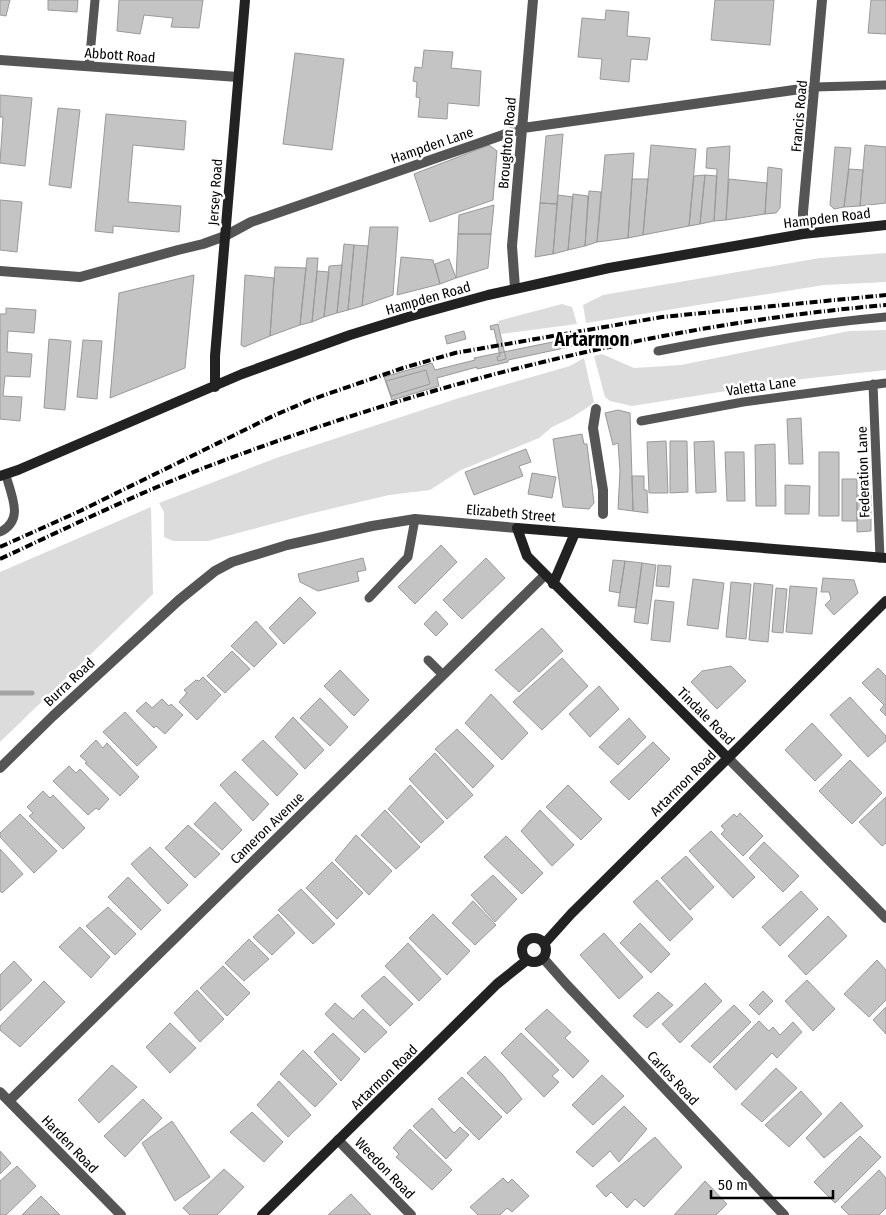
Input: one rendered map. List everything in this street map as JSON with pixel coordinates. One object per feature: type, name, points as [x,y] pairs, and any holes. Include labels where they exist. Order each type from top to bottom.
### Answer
[{"type":"street","name":"Jersey Road","points":[[215,387],[215,356],[245,0]]},
{"type":"street","name":"Broughton Road","points":[[516,288],[512,246],[533,0]]},
{"type":"street","name":"Francis Road","points":[[803,234],[822,0]]},
{"type":"street","name":"Abbott Road","points":[[0,60],[238,77]]},
{"type":"street","name":"Hampden Lane","points":[[0,272],[80,278],[203,244],[225,236],[251,222],[523,128],[815,87]]},
{"type":"street","name":"Hampden Road","points":[[3,475],[249,371],[350,335],[408,317],[516,288],[609,268],[803,234],[886,225]]},
{"type":"street","points":[[596,409],[593,428],[603,490],[603,514]]},
{"type":"street","name":"Elizabeth Street","points":[[158,619],[196,586],[232,562],[287,545],[372,526],[415,519],[883,558]]},
{"type":"street","name":"Tindale Road","points":[[518,528],[527,556],[553,584],[886,918]]},
{"type":"street","points":[[553,584],[575,533]]},
{"type":"street","name":"Cameron Avenue","points":[[9,1101],[545,575]]},
{"type":"street","name":"Artarmon Road","points":[[544,944],[571,914],[886,601]]},
{"type":"street","name":"Burra Road","points":[[0,768],[158,619]]},
{"type":"street","points":[[530,938],[534,938],[542,941],[544,944],[546,951],[543,958],[537,962],[527,960],[522,950],[524,943],[530,938]]},
{"type":"street","name":"Carlos Road","points":[[543,958],[784,1215]]},
{"type":"street","name":"Artarmon Road","points":[[262,1215],[498,984],[527,960]]},
{"type":"street","name":"Harden Road","points":[[0,1092],[121,1215]]},
{"type":"street","name":"Weedon Road","points":[[338,1140],[411,1215]]},
{"type":"lane","points":[[89,66],[95,0]]},
{"type":"lane","name":"Hampden Lane","points":[[815,87],[886,85]]},
{"type":"lane","points":[[658,350],[828,323],[886,317]]},
{"type":"lane","name":"Valetta Lane","points":[[640,421],[743,402],[886,383]]},
{"type":"lane","name":"Federation Lane","points":[[873,384],[883,558]]},
{"type":"lane","points":[[0,532],[7,529],[13,522],[15,514],[3,475]]},
{"type":"lane","points":[[369,598],[408,557],[415,519]]},
{"type":"lane","points":[[428,660],[443,675]]},
{"type":"shaded area","points":[[886,253],[886,282],[824,285],[586,323],[583,305],[603,295],[820,258]]},
{"type":"shaded area","points":[[562,304],[572,307],[577,324],[501,334],[498,321]]},
{"type":"shaded area","points":[[886,330],[886,370],[802,379],[632,406],[610,401],[605,397],[594,356],[602,354],[634,368],[681,365],[849,331]]},
{"type":"shaded area","points":[[584,358],[594,402],[591,405],[552,427],[539,438],[461,470],[430,490],[389,495],[208,541],[173,541],[164,537],[164,512],[159,503],[279,457],[459,398],[570,366]]},
{"type":"shaded area","points":[[151,507],[153,594],[0,742],[0,572]]},
{"type":"building","points":[[0,0],[10,0],[6,16],[0,15]]},
{"type":"building","points":[[48,0],[78,0],[77,12],[48,10]]},
{"type":"building","points":[[119,0],[203,0],[199,28],[171,27],[173,18],[144,15],[140,34],[117,31]]},
{"type":"building","points":[[715,0],[774,0],[770,45],[711,40]]},
{"type":"building","points":[[871,0],[886,0],[886,34],[868,33]]},
{"type":"building","points":[[606,10],[629,12],[627,36],[650,38],[647,60],[631,59],[629,82],[600,79],[602,59],[578,57],[582,18],[605,20]]},
{"type":"building","points":[[424,50],[453,52],[451,68],[481,71],[479,106],[448,103],[447,119],[418,117],[420,98],[416,97],[417,82],[413,81],[415,67],[422,68]]},
{"type":"building","points":[[295,53],[344,59],[332,150],[283,144]]},
{"type":"building","points":[[0,95],[32,98],[25,166],[0,163],[3,117],[0,117]]},
{"type":"building","points":[[58,108],[80,110],[71,188],[49,185]]},
{"type":"building","points":[[106,114],[186,121],[184,150],[133,145],[128,202],[181,206],[179,232],[113,226],[113,233],[95,231]]},
{"type":"building","points":[[563,134],[557,204],[540,203],[546,136]]},
{"type":"building","points":[[489,145],[497,151],[493,200],[430,222],[414,174]]},
{"type":"building","points":[[651,145],[696,149],[689,226],[643,235]]},
{"type":"building","points":[[865,145],[886,147],[886,203],[860,206]]},
{"type":"building","points":[[730,146],[726,220],[714,221],[717,169],[706,168],[707,148]]},
{"type":"building","points":[[835,147],[851,148],[844,207],[834,209],[830,205]]},
{"type":"building","points":[[634,153],[628,238],[597,242],[605,155]]},
{"type":"building","points":[[768,167],[782,169],[780,208],[776,213],[765,214]]},
{"type":"building","points":[[849,169],[863,170],[860,206],[844,207]]},
{"type":"building","points":[[705,175],[700,224],[689,226],[694,176]]},
{"type":"building","points":[[705,175],[717,176],[714,221],[700,224]]},
{"type":"building","points":[[632,179],[648,179],[643,235],[628,238]]},
{"type":"building","points":[[729,179],[767,183],[765,214],[726,220]]},
{"type":"building","points":[[589,191],[601,192],[597,242],[585,246]]},
{"type":"building","points":[[573,194],[588,196],[585,246],[568,250]]},
{"type":"building","points":[[558,195],[573,197],[568,250],[553,254]]},
{"type":"building","points":[[0,200],[22,202],[17,252],[0,250]]},
{"type":"building","points":[[540,203],[557,204],[553,254],[535,257]]},
{"type":"building","points":[[494,205],[491,234],[458,234],[459,215]]},
{"type":"building","points":[[370,227],[398,227],[393,295],[362,306]]},
{"type":"building","points":[[458,234],[491,234],[488,268],[456,278]]},
{"type":"building","points":[[344,244],[354,245],[348,310],[337,313]]},
{"type":"building","points":[[354,245],[368,246],[362,306],[348,310]]},
{"type":"building","points":[[401,257],[433,260],[440,284],[397,295]]},
{"type":"building","points":[[307,258],[318,258],[312,322],[300,325]]},
{"type":"building","points":[[449,259],[456,278],[440,284],[435,264]]},
{"type":"building","points":[[342,265],[337,313],[324,317],[329,266]]},
{"type":"building","points":[[275,267],[306,268],[300,325],[270,336]]},
{"type":"building","points":[[317,271],[329,272],[324,317],[312,322]]},
{"type":"building","points":[[194,275],[185,368],[110,398],[119,293]]},
{"type":"building","points":[[245,275],[274,278],[270,336],[244,347],[241,345]]},
{"type":"building","points":[[6,308],[36,310],[34,333],[8,331],[7,352],[32,354],[30,377],[5,376],[3,396],[22,397],[20,421],[0,419],[0,314],[6,314]]},
{"type":"building","points":[[498,324],[506,359],[498,361],[497,357],[500,356],[494,329],[491,330],[490,326]]},
{"type":"building","points":[[464,331],[466,339],[447,344],[445,336]]},
{"type":"building","points":[[587,335],[588,343],[508,360],[508,362],[477,369],[477,367],[437,378],[439,386],[392,400],[384,377],[432,363],[435,370],[475,360],[474,358]]},
{"type":"building","points":[[49,339],[71,341],[65,410],[44,408]]},
{"type":"building","points":[[83,340],[102,341],[97,399],[77,397]]},
{"type":"building","points":[[426,370],[430,384],[391,396],[386,381]]},
{"type":"building","points":[[618,410],[630,413],[633,511],[618,509],[620,471],[618,443],[613,445],[605,413]]},
{"type":"building","points":[[801,418],[803,464],[789,464],[787,419]]},
{"type":"building","points":[[582,434],[584,444],[587,444],[594,503],[589,509],[563,507],[553,439]]},
{"type":"building","points":[[666,441],[668,493],[649,493],[647,442]]},
{"type":"building","points":[[670,441],[687,441],[688,492],[670,493]]},
{"type":"building","points":[[714,441],[716,492],[696,493],[694,442]]},
{"type":"building","points":[[775,444],[776,506],[756,506],[755,445]]},
{"type":"building","points":[[526,449],[531,462],[519,466],[523,476],[474,495],[465,472]]},
{"type":"building","points":[[725,452],[744,452],[745,501],[727,501]]},
{"type":"building","points":[[819,452],[839,452],[839,516],[819,516]]},
{"type":"building","points":[[532,473],[556,477],[552,498],[528,494]]},
{"type":"building","points":[[632,476],[644,476],[644,490],[647,490],[648,513],[633,511]]},
{"type":"building","points":[[842,479],[857,479],[857,521],[842,521]]},
{"type":"building","points":[[785,485],[810,486],[809,514],[785,514]]},
{"type":"building","points":[[857,495],[871,495],[871,531],[857,532]]},
{"type":"building","points":[[441,545],[457,562],[415,604],[398,587]]},
{"type":"building","points":[[363,558],[366,570],[357,572],[359,581],[318,591],[300,582],[298,574]]},
{"type":"building","points":[[486,558],[505,578],[462,619],[443,600]]},
{"type":"building","points":[[613,560],[625,561],[620,593],[609,591]]},
{"type":"building","points":[[625,561],[642,563],[636,608],[618,606]]},
{"type":"building","points":[[642,563],[656,565],[648,624],[634,622]]},
{"type":"building","points":[[658,565],[671,566],[669,587],[656,586]]},
{"type":"building","points":[[823,578],[854,580],[858,593],[834,615],[825,605],[831,599],[829,592],[821,592]]},
{"type":"building","points":[[693,579],[724,583],[718,629],[687,625]]},
{"type":"building","points":[[731,582],[751,584],[746,639],[726,637]]},
{"type":"building","points":[[754,583],[773,585],[768,642],[749,640]]},
{"type":"building","points":[[790,586],[817,588],[812,634],[786,632]]},
{"type":"building","points":[[776,588],[787,589],[783,633],[772,632]]},
{"type":"building","points":[[300,597],[316,613],[284,644],[269,628]]},
{"type":"building","points":[[655,600],[674,602],[670,642],[651,640]]},
{"type":"building","points":[[436,611],[448,624],[436,636],[424,624]]},
{"type":"building","points":[[256,621],[277,644],[254,667],[231,646]]},
{"type":"building","points":[[542,628],[563,651],[519,692],[495,670]]},
{"type":"building","points":[[232,651],[250,669],[225,693],[207,676]]},
{"type":"building","points":[[562,658],[588,686],[542,730],[513,702]]},
{"type":"building","points":[[731,666],[746,681],[717,709],[691,682],[702,671]]},
{"type":"building","points":[[878,668],[886,676],[886,716],[880,710],[884,705],[862,683]]},
{"type":"building","points":[[340,670],[369,700],[354,716],[324,686]]},
{"type":"building","points":[[203,677],[221,695],[197,720],[179,702],[187,693],[184,690]]},
{"type":"building","points":[[599,686],[619,709],[590,737],[569,714]]},
{"type":"building","points":[[491,694],[528,733],[502,760],[465,723]]},
{"type":"building","points":[[850,697],[886,736],[886,741],[868,757],[830,715]]},
{"type":"building","points":[[320,698],[348,727],[330,746],[300,718]]},
{"type":"building","points":[[162,699],[183,715],[165,734],[156,726],[154,728],[136,711],[146,702],[152,708]]},
{"type":"building","points":[[125,712],[157,747],[137,766],[103,732]]},
{"type":"building","points":[[293,717],[324,750],[305,769],[275,737]]},
{"type":"building","points":[[629,718],[646,737],[618,765],[599,747]]},
{"type":"building","points":[[812,723],[842,755],[815,781],[785,750]]},
{"type":"building","points":[[457,729],[494,766],[473,788],[435,749]]},
{"type":"building","points":[[96,740],[103,748],[107,743],[139,777],[120,796],[80,756]]},
{"type":"building","points":[[263,740],[298,774],[277,796],[242,760]]},
{"type":"building","points":[[653,742],[670,759],[629,800],[610,782]]},
{"type":"building","points":[[435,753],[473,795],[447,819],[409,779]]},
{"type":"building","points":[[850,760],[882,793],[852,824],[819,791]]},
{"type":"building","points":[[69,766],[76,773],[80,769],[109,799],[99,810],[96,808],[88,815],[53,781]]},
{"type":"building","points":[[235,771],[269,804],[253,821],[220,785]]},
{"type":"building","points":[[410,785],[444,822],[421,843],[388,809]]},
{"type":"building","points":[[568,785],[602,819],[581,840],[546,807]]},
{"type":"building","points":[[43,791],[50,798],[53,795],[85,828],[63,849],[29,816],[33,813],[27,807]]},
{"type":"building","points":[[886,797],[886,843],[882,846],[859,822]]},
{"type":"building","points":[[215,802],[242,830],[222,850],[194,824]]},
{"type":"building","points":[[385,810],[420,847],[396,869],[361,835]]},
{"type":"building","points":[[540,810],[574,845],[552,866],[521,831]]},
{"type":"building","points":[[740,813],[763,836],[743,856],[721,834],[725,830],[721,826],[734,814],[737,817]]},
{"type":"building","points":[[20,814],[57,851],[34,873],[0,837],[0,833]]},
{"type":"building","points":[[188,825],[220,854],[195,878],[165,848]]},
{"type":"building","points":[[711,831],[755,877],[733,898],[689,851]]},
{"type":"building","points":[[356,835],[392,871],[369,895],[335,860]]},
{"type":"building","points":[[506,836],[543,873],[522,894],[484,857]]},
{"type":"building","points":[[764,842],[799,876],[783,892],[749,858]]},
{"type":"building","points":[[150,847],[188,885],[168,904],[131,864]]},
{"type":"building","points":[[0,849],[23,874],[2,893],[0,891]]},
{"type":"building","points":[[686,856],[714,887],[690,910],[661,878]]},
{"type":"building","points":[[332,862],[363,893],[337,919],[306,888]]},
{"type":"building","points":[[493,875],[517,899],[495,922],[471,895]]},
{"type":"building","points":[[128,877],[161,910],[141,930],[108,897]]},
{"type":"building","points":[[657,880],[693,919],[670,941],[633,902]]},
{"type":"building","points":[[301,889],[335,924],[313,944],[278,910]]},
{"type":"building","points":[[801,891],[818,909],[780,946],[762,927]]},
{"type":"building","points":[[473,901],[496,925],[475,945],[452,923]]},
{"type":"building","points":[[108,907],[136,934],[115,955],[86,926]]},
{"type":"building","points":[[278,914],[295,933],[272,955],[253,937]]},
{"type":"building","points":[[433,914],[470,951],[447,975],[409,938]]},
{"type":"building","points":[[828,916],[847,936],[806,975],[788,956]]},
{"type":"building","points":[[640,923],[670,954],[651,973],[620,943]]},
{"type":"building","points":[[80,927],[110,957],[91,978],[59,947]]},
{"type":"building","points":[[604,933],[643,977],[619,999],[580,955]]},
{"type":"building","points":[[249,939],[269,959],[244,981],[225,963]]},
{"type":"building","points":[[408,943],[441,979],[419,1001],[385,966]]},
{"type":"building","points":[[877,960],[886,970],[886,1000],[869,1017],[844,994]]},
{"type":"building","points":[[14,961],[32,980],[0,1011],[0,975]]},
{"type":"building","points":[[223,966],[250,993],[227,1016],[200,988]]},
{"type":"building","points":[[384,976],[413,1004],[390,1026],[361,996]]},
{"type":"building","points":[[807,980],[835,1009],[813,1031],[785,1001]]},
{"type":"building","points":[[44,981],[65,1002],[20,1047],[0,1030],[0,1026]]},
{"type":"building","points":[[705,983],[722,1001],[680,1043],[662,1024]]},
{"type":"building","points":[[197,990],[224,1019],[200,1042],[174,1013]]},
{"type":"building","points":[[763,991],[773,1001],[759,1015],[749,1005]]},
{"type":"building","points":[[658,992],[673,1005],[647,1028],[633,1016]]},
{"type":"building","points":[[335,1003],[353,1019],[363,1009],[387,1032],[365,1053],[325,1014]]},
{"type":"building","points":[[734,1005],[751,1022],[710,1063],[691,1046]]},
{"type":"building","points":[[886,1007],[886,1034],[873,1020]]},
{"type":"building","points":[[547,1009],[571,1032],[565,1038],[589,1061],[573,1078],[525,1029]]},
{"type":"building","points":[[759,1021],[769,1031],[773,1027],[780,1035],[793,1022],[802,1032],[777,1058],[772,1053],[736,1090],[713,1067]]},
{"type":"building","points":[[170,1023],[196,1048],[170,1073],[146,1047]]},
{"type":"building","points":[[333,1033],[360,1059],[341,1081],[314,1052]]},
{"type":"building","points":[[521,1033],[559,1070],[552,1076],[559,1082],[544,1097],[501,1053]]},
{"type":"building","points":[[303,1050],[337,1084],[315,1107],[280,1074]]},
{"type":"building","points":[[485,1056],[522,1099],[507,1114],[467,1073]]},
{"type":"building","points":[[112,1065],[137,1087],[99,1123],[78,1100]]},
{"type":"building","points":[[776,1068],[797,1088],[762,1122],[741,1104]]},
{"type":"building","points":[[602,1075],[624,1096],[593,1125],[572,1105]]},
{"type":"building","points":[[462,1077],[502,1117],[479,1140],[438,1099]]},
{"type":"building","points":[[279,1081],[311,1115],[288,1137],[257,1105]]},
{"type":"building","points":[[801,1091],[822,1114],[789,1147],[765,1125]]},
{"type":"building","points":[[143,1099],[162,1118],[125,1157],[104,1136]]},
{"type":"building","points":[[841,1102],[863,1126],[824,1158],[806,1138]]},
{"type":"building","points":[[624,1106],[647,1129],[619,1162],[610,1151],[593,1167],[576,1152]]},
{"type":"building","points":[[432,1108],[454,1133],[460,1127],[469,1135],[446,1159],[413,1126]]},
{"type":"building","points":[[252,1112],[283,1142],[264,1162],[230,1132]]},
{"type":"building","points":[[172,1121],[210,1177],[175,1201],[142,1143]]},
{"type":"building","points":[[410,1129],[452,1170],[432,1190],[396,1157],[399,1154],[393,1148]]},
{"type":"building","points":[[860,1136],[881,1157],[835,1203],[814,1182]]},
{"type":"building","points":[[655,1137],[682,1167],[644,1207],[635,1199],[627,1208],[611,1192],[606,1197],[596,1186]]},
{"type":"building","points":[[0,1151],[11,1163],[0,1174]]},
{"type":"building","points":[[17,1166],[36,1186],[6,1215],[0,1215],[0,1181]]},
{"type":"building","points":[[224,1169],[244,1187],[217,1215],[190,1215],[183,1208]]},
{"type":"building","points":[[879,1170],[886,1178],[886,1208],[879,1215],[849,1215],[841,1207]]},
{"type":"building","points":[[503,1178],[508,1183],[512,1179],[529,1196],[512,1212],[507,1208],[500,1215],[478,1215],[470,1207]]},
{"type":"building","points":[[705,1181],[727,1204],[716,1215],[674,1215]]},
{"type":"building","points":[[351,1194],[371,1215],[328,1215]]},
{"type":"building","points":[[41,1196],[60,1215],[22,1215]]},
{"type":"waterway","points":[[0,693],[32,693]]},
{"type":"railway","points":[[0,547],[80,511],[273,416],[310,400],[403,368],[455,353],[662,317],[886,295]]},
{"type":"railway","points":[[0,559],[182,476],[291,436],[457,384],[627,343],[713,327],[799,314],[886,305]]},
{"type":"district","name":"Artarmon","points":[[592,339]]}]
